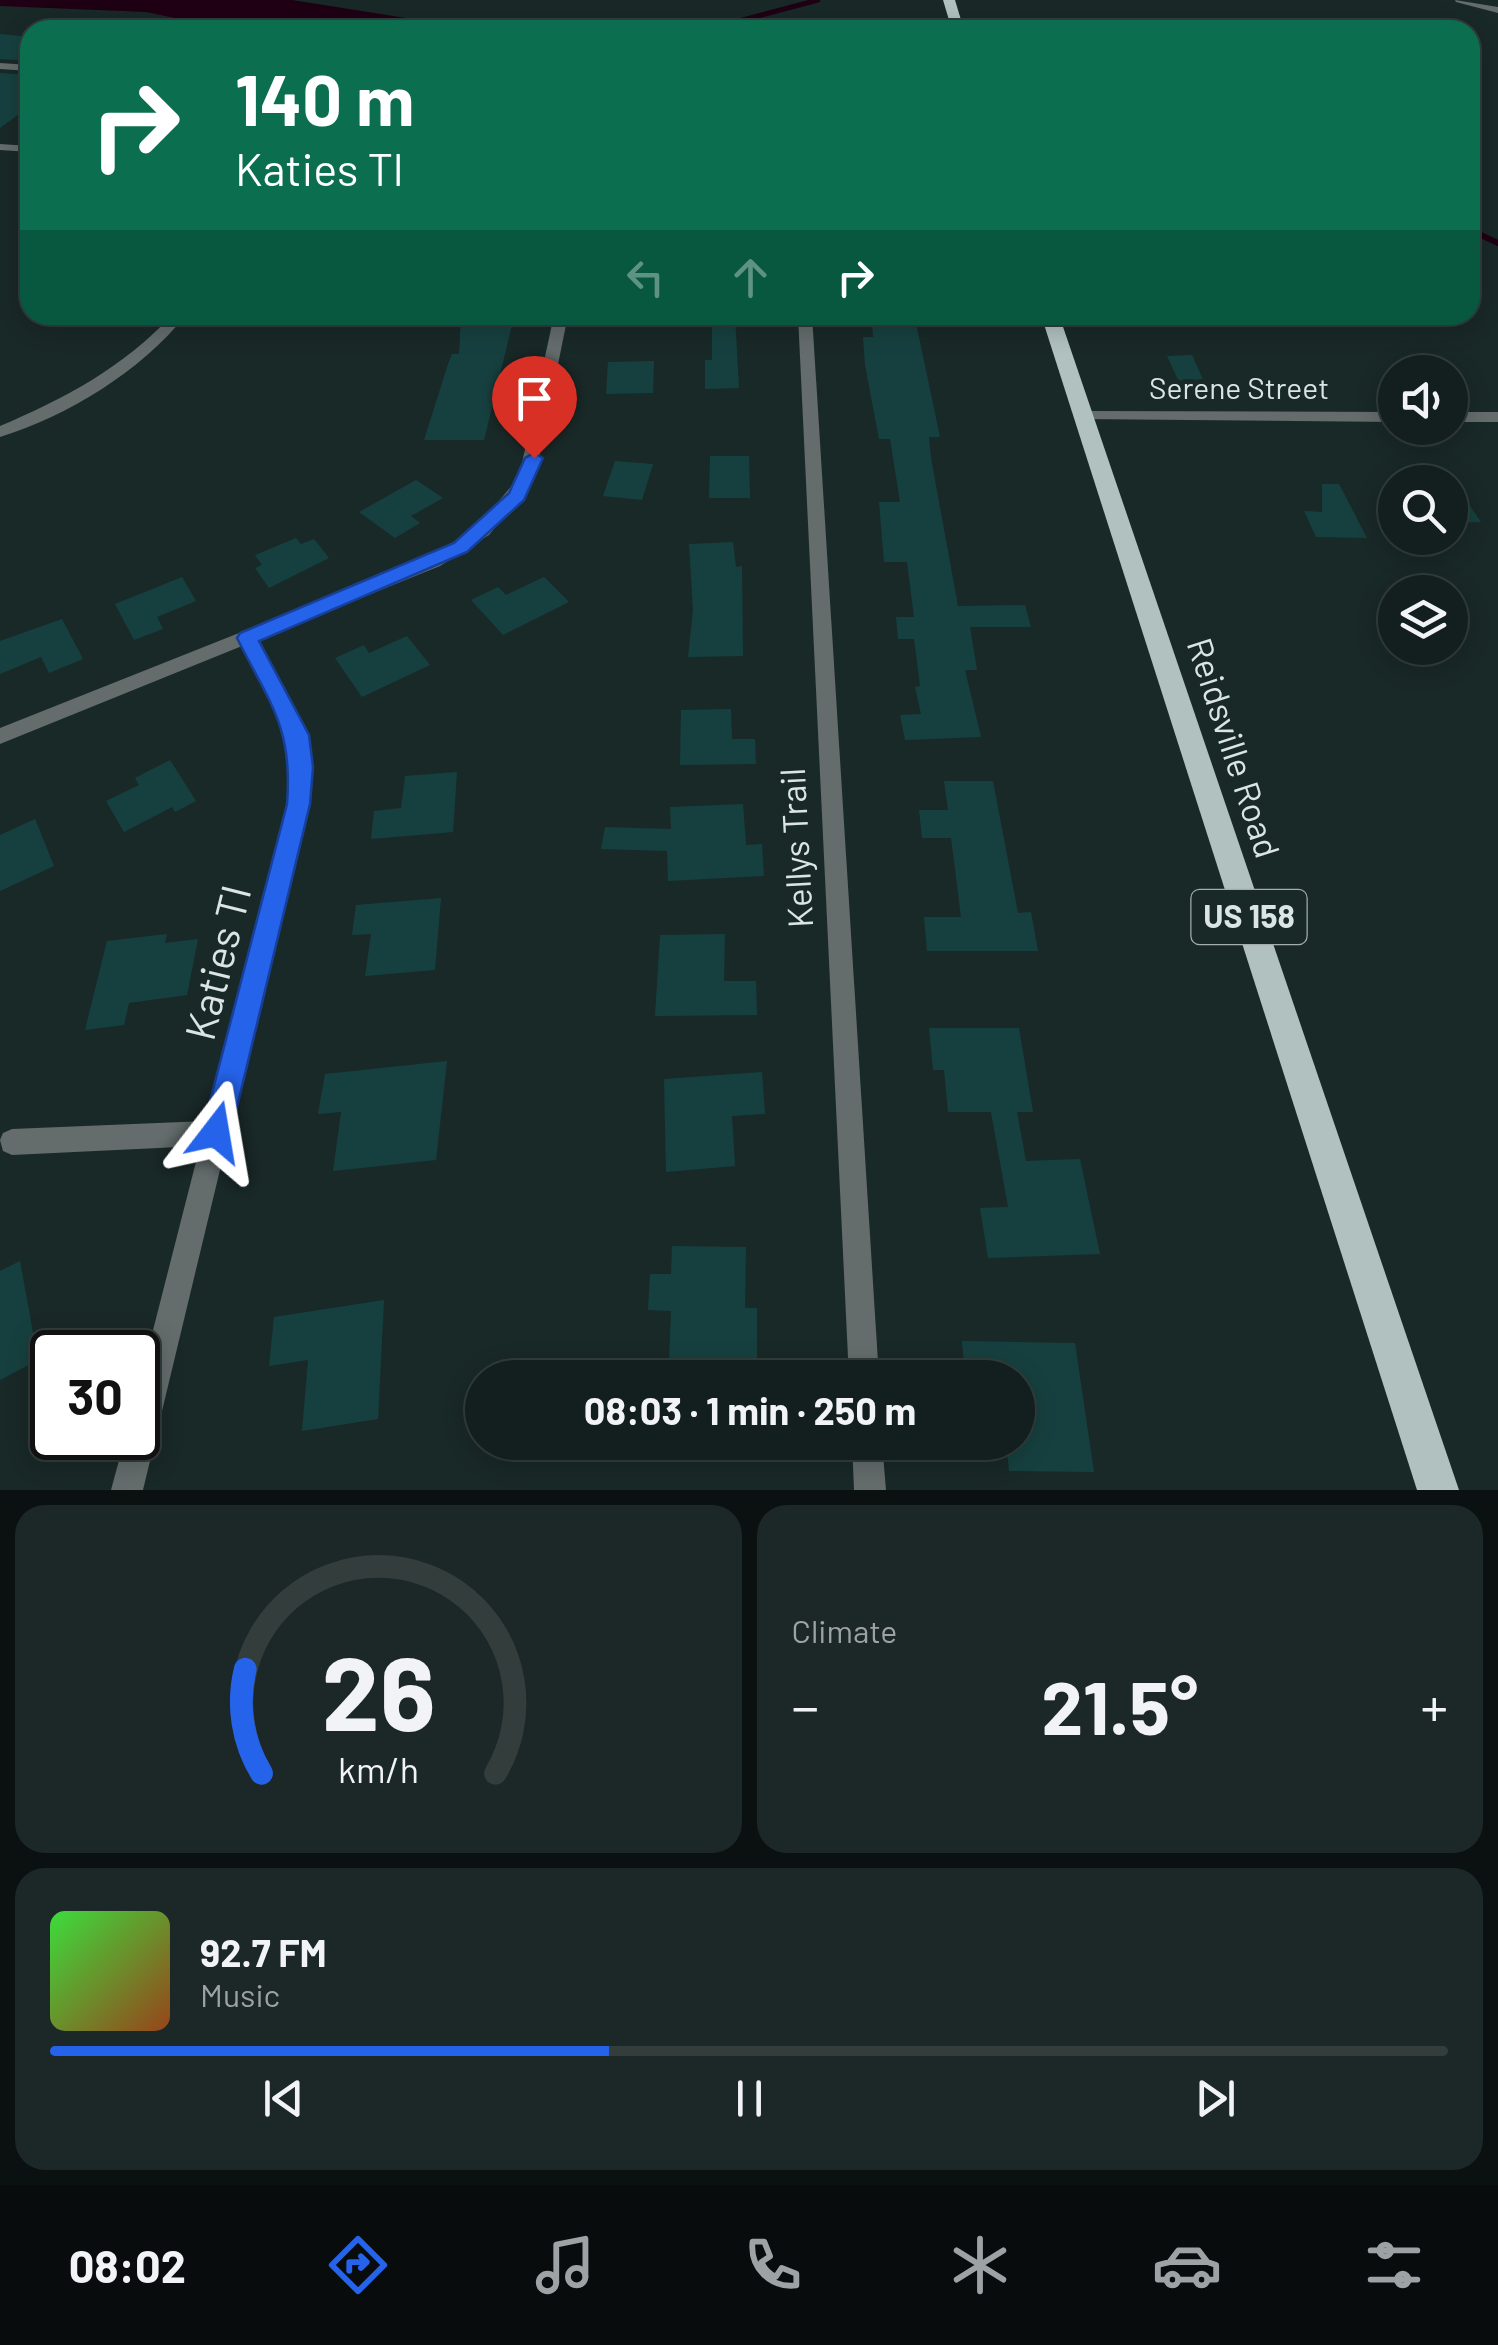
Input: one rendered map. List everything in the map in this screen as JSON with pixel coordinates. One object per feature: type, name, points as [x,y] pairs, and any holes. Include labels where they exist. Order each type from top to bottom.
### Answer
[{"type":"highway","name":"Reidsville Road","points":[[1053,325],[1438,1490]]},
{"type":"street","points":[[1458,0],[1498,10]]},
{"type":"street","points":[[0,432],[58,407],[136,358],[170,325]]},
{"type":"street","points":[[0,736],[434,562],[502,514],[528,478],[559,325]]},
{"type":"street","name":"Kellys Trail","points":[[806,325],[863,1360]]},
{"type":"street","name":"Serene Street","points":[[1084,416],[1378,416]]},
{"type":"street","points":[[1468,417],[1498,417]]},
{"type":"street","name":"Katies Tl","points":[[127,1490],[298,804],[298,735],[247,638]]},
{"type":"street","points":[[12,1142],[216,1132]]},
{"type":"street","points":[[868,1460],[870,1490]]},
{"type":"shaded area","points":[[0,0],[292,0],[406,18],[184,20],[146,12],[0,6]]},
{"type":"building","points":[[0,34],[20,36],[20,60],[0,59]]},
{"type":"building","points":[[0,73],[20,74],[20,113],[0,128]]},
{"type":"building","points":[[460,325],[512,325],[484,440],[424,440],[452,354],[459,354]]},
{"type":"building","points":[[712,325],[736,325],[739,388],[705,389],[705,360],[712,360]]},
{"type":"building","points":[[872,325],[916,325],[940,437],[929,437],[931,458],[958,606],[1025,605],[1031,627],[970,627],[977,670],[965,670],[981,737],[905,740],[900,715],[921,714],[915,687],[920,686],[914,639],[898,639],[896,617],[914,617],[907,562],[884,562],[879,502],[900,502],[890,439],[879,439],[865,365],[863,337],[873,337]]},
{"type":"building","points":[[1192,355],[1205,384],[1180,384],[1167,356]]},
{"type":"building","points":[[654,361],[653,393],[606,394],[608,362]]},
{"type":"building","points":[[710,456],[749,456],[750,498],[709,498]]},
{"type":"building","points":[[615,461],[653,464],[642,500],[603,496]]},
{"type":"building","points":[[416,480],[443,498],[411,516],[420,523],[395,538],[359,512]]},
{"type":"building","points":[[1322,484],[1339,484],[1367,538],[1316,537],[1304,511],[1322,512]]},
{"type":"building","points":[[1468,503],[1481,522],[1468,522]]},
{"type":"building","points":[[296,538],[301,544],[314,539],[329,558],[269,588],[255,568],[262,565],[255,555]]},
{"type":"building","points":[[733,542],[736,567],[742,566],[743,656],[688,657],[693,610],[689,544]]},
{"type":"building","points":[[182,577],[196,601],[157,617],[163,629],[134,640],[115,604]]},
{"type":"building","points":[[544,577],[569,602],[503,635],[471,600],[498,587],[506,595]]},
{"type":"building","points":[[62,619],[83,659],[49,673],[41,657],[0,674],[0,641]]},
{"type":"building","points":[[407,636],[430,665],[362,697],[335,658],[364,645],[369,653]]},
{"type":"building","points":[[731,709],[732,739],[755,739],[756,764],[680,765],[681,710]]},
{"type":"building","points":[[170,760],[196,801],[175,812],[172,807],[124,832],[106,801],[139,785],[135,778]]},
{"type":"building","points":[[457,772],[453,832],[371,839],[374,811],[401,808],[405,776]]},
{"type":"building","points":[[944,781],[993,781],[1018,913],[1031,912],[1038,951],[927,951],[924,917],[961,917],[951,838],[922,838],[919,810],[948,810]]},
{"type":"building","points":[[743,804],[746,845],[762,844],[764,876],[668,881],[667,851],[601,849],[605,827],[671,829],[670,807]]},
{"type":"building","points":[[35,819],[54,866],[0,891],[0,835]]},
{"type":"building","points":[[441,898],[435,970],[365,976],[371,934],[352,935],[356,905]]},
{"type":"building","points":[[167,934],[165,943],[198,939],[187,995],[129,1003],[124,1025],[85,1030],[107,941]]},
{"type":"building","points":[[725,934],[724,981],[756,981],[757,1015],[655,1016],[660,935]]},
{"type":"building","points":[[929,1028],[1019,1028],[1033,1112],[1017,1112],[1026,1161],[1080,1159],[1100,1254],[988,1258],[980,1208],[1008,1207],[991,1112],[948,1112],[944,1070],[933,1070]]},
{"type":"building","points":[[447,1061],[436,1160],[333,1171],[341,1112],[318,1114],[325,1074]]},
{"type":"building","points":[[762,1072],[765,1114],[732,1116],[735,1166],[666,1172],[664,1079]]},
{"type":"building","points":[[672,1246],[746,1247],[745,1308],[757,1308],[757,1358],[669,1358],[671,1311],[648,1310],[650,1274],[671,1274]]},
{"type":"building","points":[[20,1261],[33,1330],[30,1364],[0,1380],[0,1271]]},
{"type":"building","points":[[384,1300],[378,1419],[302,1431],[308,1360],[269,1366],[274,1317]]},
{"type":"building","points":[[962,1341],[1075,1343],[1094,1472],[1009,1471],[1008,1460],[1035,1460],[1035,1360],[964,1360]]},
{"type":"waterway","points":[[743,20],[818,0]]},
{"type":"waterway","points":[[1480,235],[1498,243]]},
{"type":"route","points":[[216,1132],[298,804],[301,767],[298,735],[247,638],[434,562],[460,547],[483,531],[517,496],[534,458]]}]
